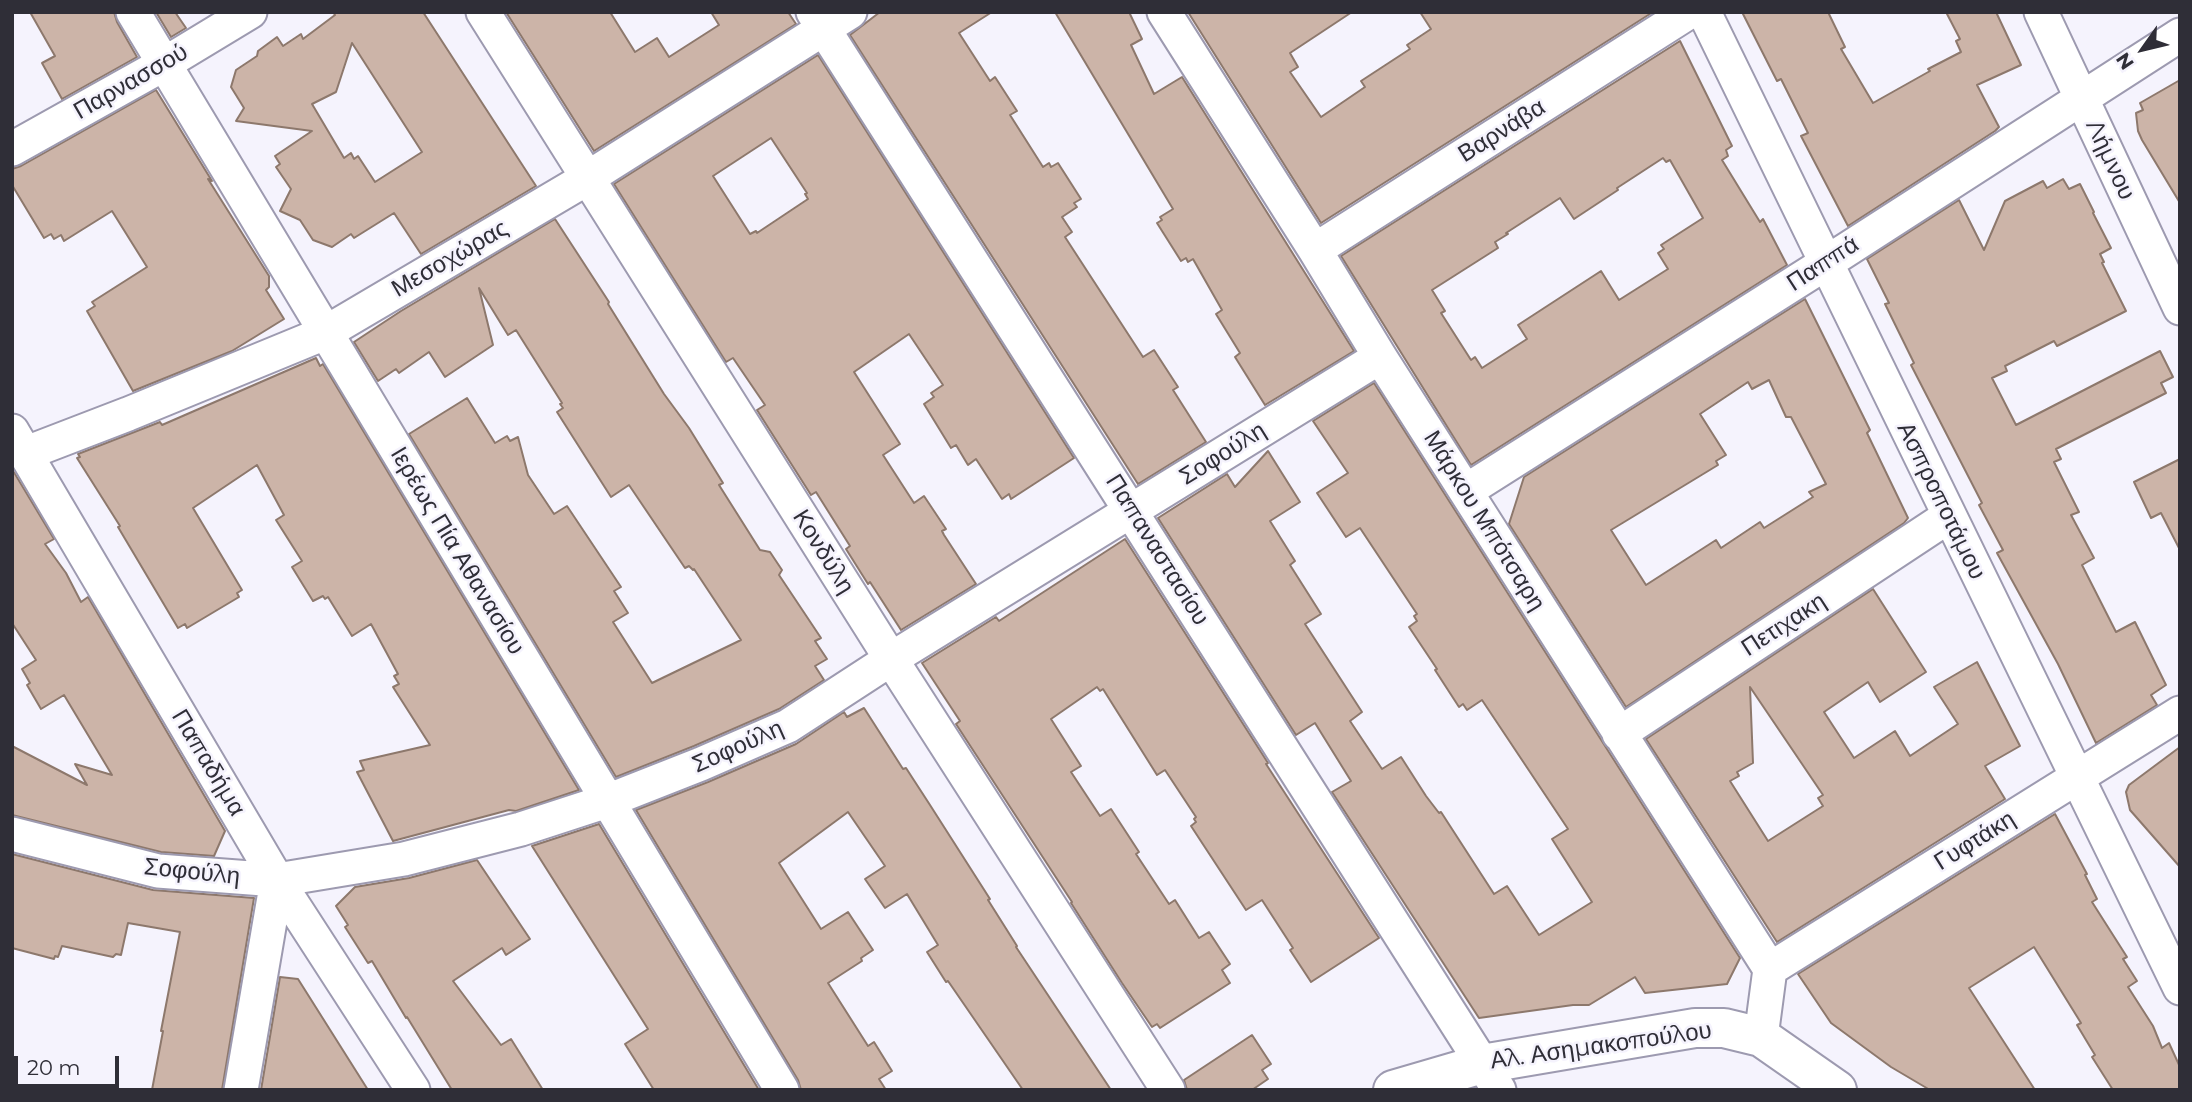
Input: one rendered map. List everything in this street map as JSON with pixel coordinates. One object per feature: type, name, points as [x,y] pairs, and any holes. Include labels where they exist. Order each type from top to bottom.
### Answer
[{"type":"street","name":"Ιερέως Πία Αθανασίου","points":[[132,12],[782,1090]]},
{"type":"street","name":"Παρνασσού","points":[[12,149],[164,64],[250,12]]},
{"type":"street","name":"Κονδύλη","points":[[483,12],[891,659],[1168,1090]]},
{"type":"street","name":"Μάρκου Μπότσαρη","points":[[1164,12],[1770,970]]},
{"type":"street","name":"Βαρνάβα","points":[[1315,250],[1689,12]]},
{"type":"street","name":"Ασπροποτάμου","points":[[1704,12],[2180,988]]},
{"type":"street","name":"Λήμνου","points":[[2041,12],[2180,308]]},
{"type":"street","name":"Μεσοχώρας","points":[[18,442],[128,414],[325,333],[586,179],[829,18]]},
{"type":"street","name":"Παπαναστασίου","points":[[829,18],[1132,511],[1491,1077]]},
{"type":"street","name":"Παππά","points":[[1466,491],[2180,35]]},
{"type":"street","name":"Σοφούλη","points":[[12,834],[158,871],[277,880],[404,859],[521,829],[607,801],[788,726],[891,659],[1380,357]]},
{"type":"street","name":"Παπαδήμα","points":[[18,442],[277,880],[413,1090]]},
{"type":"street","name":"Πετιχακη","points":[[1619,734],[1948,516]]},
{"type":"street","name":"Γυφτάκη","points":[[1770,970],[2180,713]]},
{"type":"street","points":[[241,1090],[277,880]]},
{"type":"street","points":[[1761,1037],[1770,970]]},
{"type":"street","name":"Αλ. Ασημακοπούλου","points":[[1393,1090],[1491,1077],[1695,1028],[1724,1028],[1761,1037],[1837,1090]]},
{"type":"building","points":[[30,12],[114,12],[137,57],[62,99],[42,63],[55,56]]},
{"type":"building","points":[[156,12],[175,12],[186,28],[171,37]]},
{"type":"building","points":[[333,12],[423,12],[536,186],[421,254],[394,213],[354,238],[351,234],[332,247],[313,240],[300,220],[280,211],[291,189],[276,167],[280,164],[275,156],[312,131],[236,121],[244,108],[231,87],[236,70],[257,56],[258,51],[277,37],[283,46],[301,34],[303,39],[335,15]],"holes":[[[352,43],[422,152],[375,182],[358,156],[354,159],[351,153],[344,158],[312,104],[336,92]]]},
{"type":"building","points":[[506,12],[610,12],[635,52],[657,38],[669,57],[719,25],[711,12],[788,12],[796,24],[594,151]]},
{"type":"building","points":[[880,12],[992,12],[959,33],[990,81],[995,77],[1017,111],[1010,115],[1043,167],[1049,163],[1051,167],[1058,163],[1081,199],[1074,203],[1077,207],[1062,217],[1072,232],[1065,237],[1143,357],[1154,350],[1178,387],[1173,390],[1206,442],[1138,484],[850,35]]},
{"type":"building","points":[[1055,12],[1129,12],[1142,39],[1131,45],[1154,94],[1182,77],[1354,351],[1265,405],[1235,357],[1240,353],[1216,314],[1222,310],[1193,259],[1188,262],[1186,258],[1181,261],[1157,223],[1162,220],[1160,217],[1173,209]]},
{"type":"building","points":[[1188,12],[1352,12],[1290,53],[1298,67],[1290,72],[1321,117],[1365,87],[1361,81],[1410,49],[1407,45],[1431,29],[1420,12],[1653,12],[1321,223]]},
{"type":"building","points":[[1742,12],[1828,12],[1845,47],[1841,49],[1873,103],[1961,52],[1956,41],[1960,39],[1946,12],[1996,12],[2021,65],[1977,85],[1999,127],[1995,131],[1848,226],[1801,136],[1808,133],[1781,79],[1777,81]]},
{"type":"building","points":[[1680,41],[1732,146],[1726,150],[1728,156],[1722,160],[1760,222],[1763,219],[1787,265],[1471,465],[1341,256]],"holes":[[[1663,158],[1666,162],[1670,160],[1703,218],[1661,245],[1664,249],[1658,253],[1668,269],[1619,300],[1601,271],[1518,325],[1527,339],[1482,368],[1475,357],[1471,360],[1441,313],[1445,311],[1432,290],[1498,248],[1495,242],[1508,234],[1506,233],[1560,198],[1574,219]]]},
{"type":"building","points":[[818,55],[1074,458],[1011,499],[1009,494],[1002,499],[976,459],[968,465],[956,445],[951,448],[924,404],[934,397],[931,393],[943,385],[909,334],[854,372],[900,444],[883,455],[914,503],[924,496],[946,529],[942,531],[944,535],[976,584],[901,630],[846,549],[850,546],[816,492],[811,495],[757,410],[765,405],[733,358],[726,362],[614,184]],"holes":[[[771,138],[807,193],[805,194],[808,199],[757,233],[756,231],[750,234],[713,176]]]},
{"type":"building","points":[[2180,80],[2180,203],[2142,140],[2136,113],[2143,110],[2140,103]]},
{"type":"building","points":[[156,90],[269,276],[269,287],[266,290],[284,319],[232,351],[133,391],[87,311],[95,306],[92,302],[147,267],[112,211],[64,241],[61,235],[54,239],[51,234],[44,238],[12,185],[12,169]]},
{"type":"building","points":[[2063,179],[2069,189],[2080,184],[2094,212],[2111,248],[2100,254],[2104,262],[2102,263],[2126,311],[2057,346],[2054,341],[2005,366],[2007,371],[1992,378],[2016,425],[2160,351],[2173,377],[2161,383],[2166,393],[2056,449],[2061,459],[2054,462],[2079,512],[2071,515],[2094,558],[2082,565],[2116,632],[2135,622],[2166,685],[2151,695],[2157,705],[2096,743],[2058,664],[1997,553],[2003,550],[1979,505],[1982,503],[1911,365],[1914,363],[1885,304],[1889,303],[1867,259],[1959,200],[1984,250],[2005,201],[2043,181],[2047,188]]},
{"type":"building","points":[[555,219],[664,394],[689,428],[723,483],[719,485],[760,550],[770,552],[782,570],[779,575],[821,638],[815,641],[827,659],[815,666],[824,680],[779,709],[616,777],[409,434],[467,398],[495,443],[507,436],[510,441],[518,437],[528,475],[554,514],[567,506],[621,587],[614,591],[628,613],[613,622],[652,683],[741,640],[694,569],[689,566],[685,568],[629,485],[611,497],[557,412],[563,408],[560,404],[562,403],[516,330],[508,335],[479,288],[493,345],[445,377],[429,352],[399,373],[396,369],[378,381],[354,342]]},
{"type":"building","points":[[1805,299],[1870,430],[1867,433],[1908,518],[1626,707],[1509,524],[1524,477]],"holes":[[[1769,380],[1786,417],[1791,417],[1826,484],[1809,492],[1813,497],[1764,528],[1760,522],[1721,548],[1716,540],[1646,585],[1611,530],[1718,465],[1716,461],[1726,455],[1700,414],[1748,382],[1752,389]]]},
{"type":"building","points":[[316,358],[320,366],[323,364],[579,790],[516,811],[509,810],[393,841],[357,772],[364,770],[360,761],[430,745],[393,687],[399,684],[394,676],[398,674],[371,624],[352,636],[328,597],[325,599],[323,596],[313,601],[292,567],[302,561],[276,520],[284,515],[257,465],[193,508],[242,590],[237,593],[239,597],[187,628],[185,624],[178,628],[118,527],[120,526],[77,458],[80,457],[78,454],[160,422],[162,425]]},
{"type":"building","points":[[1374,383],[1740,958],[1727,984],[1645,993],[1635,977],[1589,1005],[1479,1018],[1332,792],[1351,781],[1315,723],[1296,735],[1158,518],[1227,474],[1235,487],[1268,451],[1300,502],[1270,521],[1295,561],[1290,565],[1321,614],[1305,624],[1362,712],[1350,721],[1382,769],[1401,757],[1426,796],[1439,813],[1441,812],[1494,894],[1507,886],[1539,935],[1592,902],[1552,839],[1568,829],[1482,700],[1467,710],[1463,704],[1459,707],[1409,627],[1417,621],[1414,616],[1417,614],[1360,528],[1346,537],[1317,493],[1348,473],[1313,421]]},
{"type":"building","points":[[2180,459],[2180,550],[2161,513],[2151,518],[2134,482]]},
{"type":"building","points":[[12,469],[54,539],[45,544],[66,573],[81,602],[88,597],[225,831],[214,856],[161,852],[12,815],[12,746],[87,785],[75,764],[112,775],[64,695],[41,709],[27,685],[30,683],[22,669],[36,660],[12,623]]},
{"type":"building","points":[[1125,539],[1379,938],[1311,982],[1262,900],[1246,910],[1191,826],[1196,822],[1196,817],[1165,770],[1157,775],[1103,689],[1100,691],[1097,687],[1051,719],[1081,766],[1071,772],[1100,816],[1111,809],[1139,852],[1136,854],[1169,904],[1175,900],[1199,938],[1209,932],[1230,964],[1222,970],[1230,983],[1160,1028],[1157,1024],[1152,1027],[1122,983],[956,724],[960,721],[922,663],[996,617],[999,621]]},
{"type":"building","points":[[1873,589],[1926,672],[1880,702],[1868,682],[1824,712],[1854,758],[1895,731],[1910,756],[1958,724],[1934,687],[1977,662],[2020,746],[1985,766],[2005,799],[1777,942],[1646,739]],"holes":[[[1750,687],[1823,795],[1818,798],[1823,806],[1768,841],[1730,781],[1739,776],[1737,772],[1753,763]]]},
{"type":"building","points":[[864,708],[930,805],[990,899],[988,900],[1016,947],[1111,1090],[1023,1090],[927,952],[938,945],[907,894],[885,908],[865,879],[885,866],[848,812],[779,863],[821,929],[848,912],[873,950],[861,958],[862,961],[828,983],[868,1046],[874,1042],[892,1071],[879,1079],[886,1090],[801,1090],[798,1080],[636,810],[796,744],[844,712],[847,717]]},
{"type":"building","points":[[2180,747],[2180,867],[2130,810],[2126,792],[2129,785]]},
{"type":"building","points":[[2055,814],[2087,874],[2085,875],[2097,899],[2092,902],[2127,957],[2123,959],[2137,981],[2128,987],[2153,1026],[2162,1048],[2169,1043],[2180,1067],[2180,1090],[2113,1090],[2092,1057],[2095,1055],[2077,1025],[2081,1023],[2034,947],[1969,988],[2035,1090],[1930,1090],[1891,1067],[1831,1023],[1798,974]]},
{"type":"building","points":[[599,824],[759,1090],[654,1090],[625,1044],[648,1029],[532,846]]},
{"type":"building","points":[[12,854],[153,890],[254,898],[222,1090],[152,1090],[180,932],[128,923],[121,955],[116,954],[113,957],[62,946],[58,957],[55,956],[54,959],[12,948]]},
{"type":"building","points":[[477,860],[530,939],[506,955],[502,948],[453,981],[501,1045],[511,1039],[543,1090],[452,1090],[372,961],[368,963],[345,927],[348,925],[336,906],[355,887],[409,878]]},
{"type":"building","points":[[280,977],[298,979],[368,1090],[261,1090]]},
{"type":"building","points":[[1252,1035],[1271,1064],[1262,1070],[1268,1079],[1252,1090],[1187,1090],[1184,1080]]}]
